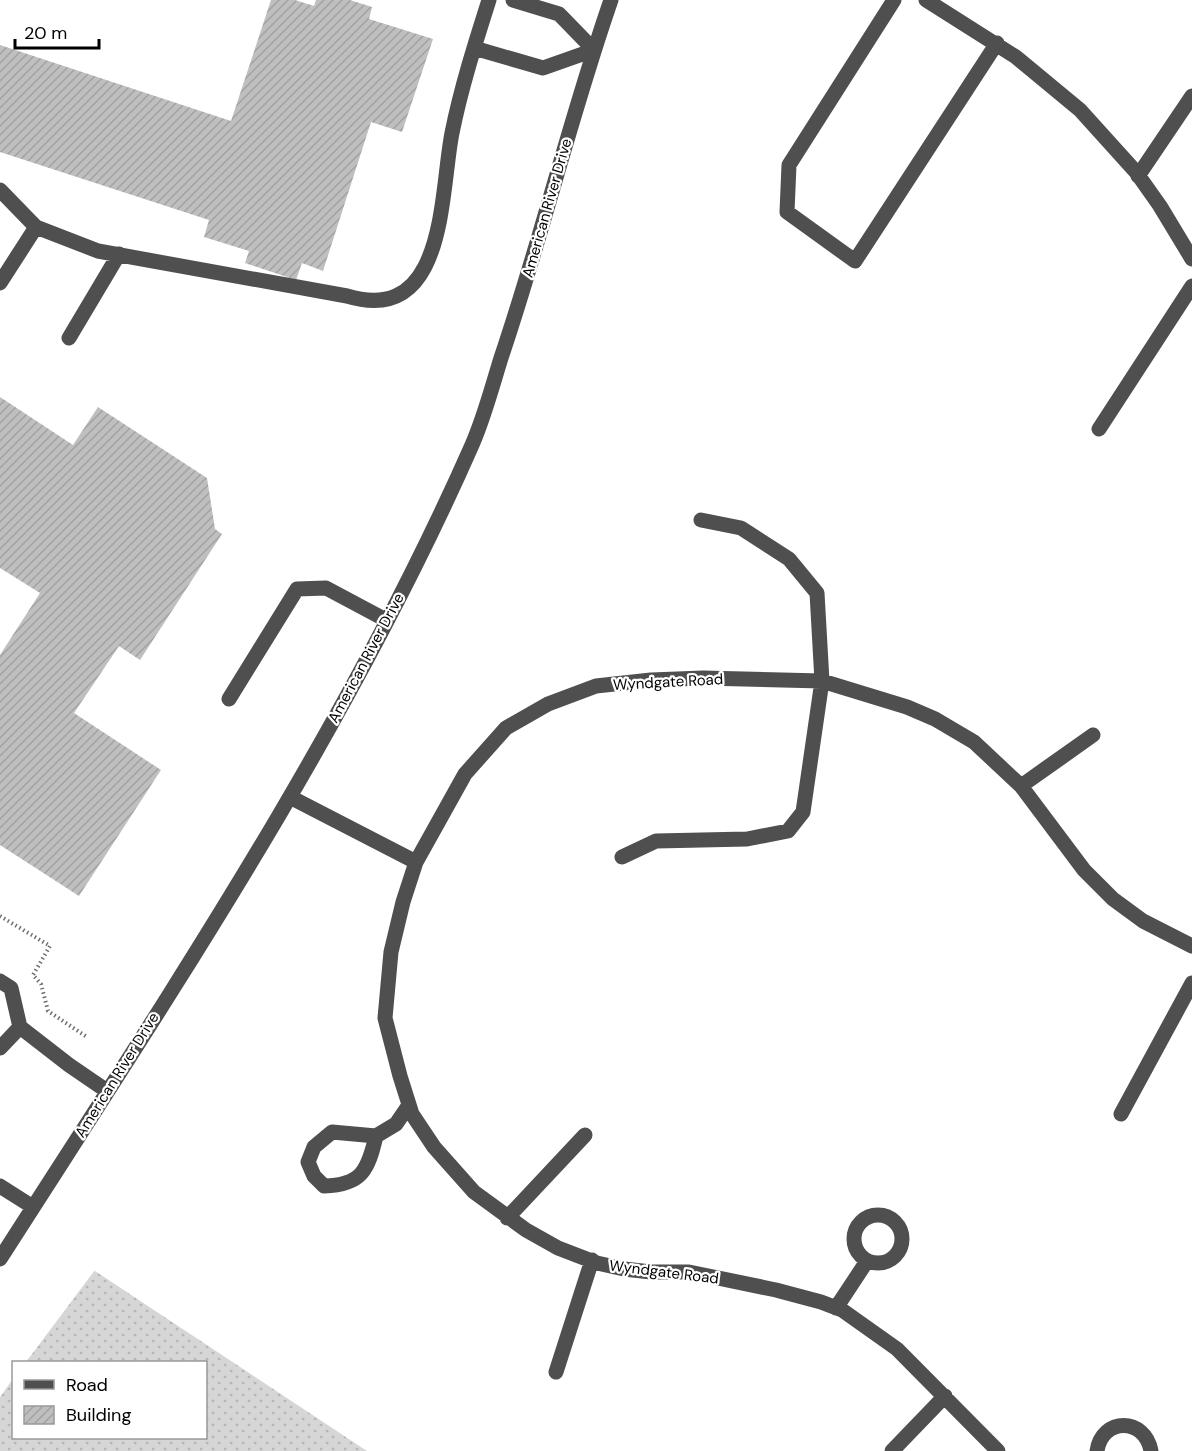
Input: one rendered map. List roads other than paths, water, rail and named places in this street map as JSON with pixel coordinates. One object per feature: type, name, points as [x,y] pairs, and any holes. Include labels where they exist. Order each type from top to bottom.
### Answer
[{"type":"street","points":[[0,190],[36,227],[98,251],[361,300],[384,300],[399,294],[416,280],[425,269],[433,252],[452,132],[489,0]]},
{"type":"street","points":[[474,48],[543,69],[594,50],[559,14],[513,0]]},
{"type":"street","name":"American River Drive","points":[[0,1259],[222,910],[290,797],[344,703],[473,442],[519,306],[594,50],[611,0]]},
{"type":"street","points":[[894,0],[789,165],[787,212],[855,261],[997,44]]},
{"type":"street","points":[[926,0],[997,44],[1057,89],[1080,110],[1138,176],[1160,206],[1192,259]]},
{"type":"street","points":[[1138,176],[1192,96]]},
{"type":"street","points":[[0,283],[36,227]]},
{"type":"street","points":[[69,338],[119,254]]},
{"type":"street","points":[[1099,429],[1192,286]]},
{"type":"street","points":[[622,857],[656,842],[747,839],[788,831],[803,812],[822,681],[817,593],[789,559],[741,528],[702,520]]},
{"type":"street","points":[[229,699],[297,589],[326,588],[386,621]]},
{"type":"street","name":"Wyndgate Road","points":[[998,1451],[897,1349],[836,1308],[776,1290],[689,1272],[624,1269],[591,1260],[558,1248],[507,1218],[474,1192],[434,1147],[412,1114],[385,1018],[391,952],[416,861],[465,774],[506,728],[548,704],[596,686],[651,680],[703,678],[822,681],[907,707],[935,719],[974,742],[1021,786],[1084,870],[1113,899],[1143,921],[1192,946]]},
{"type":"street","points":[[1021,786],[1093,735]]},
{"type":"street","points":[[290,797],[416,861]]},
{"type":"street","points":[[0,981],[11,988],[20,1027],[107,1091]]},
{"type":"street","points":[[1121,1114],[1192,983]]},
{"type":"street","points":[[0,1048],[20,1027]]},
{"type":"street","points":[[376,1137],[371,1160],[358,1178],[340,1186],[324,1186],[314,1176],[308,1162],[314,1147],[333,1132],[376,1137],[396,1124],[409,1105]]},
{"type":"street","points":[[507,1218],[585,1135]]},
{"type":"street","points":[[0,1186],[33,1207]]},
{"type":"street","points":[[556,1372],[591,1260]]},
{"type":"street","points":[[836,1308],[867,1261]]},
{"type":"street","points":[[892,1451],[945,1396]]},
{"type":"street","points":[[1097,1451],[1099,1441],[1104,1434],[1119,1425],[1137,1428],[1149,1442],[1151,1451]]}]
